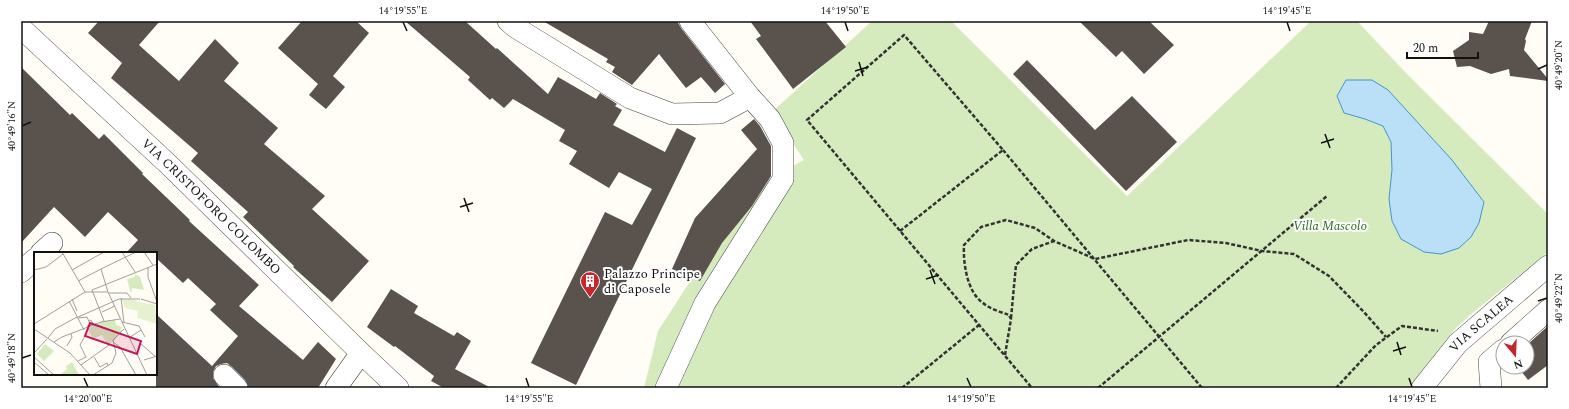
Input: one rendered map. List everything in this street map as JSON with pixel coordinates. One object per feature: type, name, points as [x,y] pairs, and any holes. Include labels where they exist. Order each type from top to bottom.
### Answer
[{"type":"street","points":[[508,21],[515,27],[630,98],[672,114],[720,113],[750,97]]},
{"type":"street","points":[[666,388],[705,303],[783,180],[783,143],[770,119],[750,97],[690,21]]},
{"type":"street","name":"VIA CRISTOFORO COLOMBO","points":[[21,28],[168,164],[398,388]]},
{"type":"street","points":[[21,272],[34,260]]},
{"type":"street","name":"VIA SCALEA","points":[[1422,388],[1458,343],[1548,266]]},
{"type":"street","points":[[1520,335],[1548,310]]},
{"type":"street","points":[[336,388],[361,353]]},
{"type":"street","points":[[1491,388],[1489,362],[1495,357]]},
{"type":"path","points":[[1032,388],[807,120],[904,35],[1003,150],[1202,388]]},
{"type":"path","points":[[900,231],[1003,150]]},
{"type":"path","points":[[1098,388],[1327,196]]},
{"type":"path","points":[[1011,319],[1009,315],[982,303],[970,286],[963,259],[964,245],[981,227],[1006,220],[1035,228],[1054,241],[1095,259],[1188,240],[1226,243],[1262,251],[1294,254],[1329,276],[1386,337]]},
{"type":"path","points":[[1004,355],[1011,319],[1016,265],[1032,249],[1054,241]]},
{"type":"path","points":[[902,388],[979,325]]},
{"type":"path","points":[[1336,388],[1376,345],[1402,326],[1455,334],[1458,343]]},
{"type":"green space","name":"Villa Mascolo","points":[[872,21],[951,21],[1127,196],[1311,21],[1357,21],[1407,74],[1548,214],[1548,252],[1470,315],[1454,330],[1409,388],[644,388],[658,331],[700,266],[735,197],[804,160],[772,112]]},
{"type":"water","points":[[1346,80],[1372,80],[1388,90],[1452,160],[1484,202],[1479,223],[1471,237],[1459,248],[1441,254],[1424,252],[1401,239],[1392,221],[1389,199],[1392,170],[1391,142],[1383,126],[1344,113],[1337,96]]},
{"type":"building","points":[[99,21],[160,21],[139,45],[179,81],[215,39],[239,63],[224,81],[278,128],[264,144],[325,196],[312,209],[369,261],[332,302],[293,267],[294,266],[243,217],[248,212],[191,161],[198,153],[111,78],[122,63],[88,33]]},
{"type":"building","points":[[302,21],[356,21],[369,33],[333,76],[345,87],[326,109],[309,95],[318,84],[278,48]]},
{"type":"building","points":[[405,21],[465,21],[548,94],[558,77],[596,99],[600,93],[617,104],[615,106],[622,110],[613,125],[665,152],[677,128],[696,138],[576,385],[531,363],[605,212],[632,225],[652,189],[619,172],[609,188],[569,164],[577,151],[559,141],[565,130],[513,99],[504,108],[492,98],[490,100],[468,80],[470,77]]},
{"type":"building","points":[[543,21],[677,21],[725,84],[715,93],[701,77],[686,88],[659,54],[632,85],[612,72],[615,67],[606,62],[608,59]]},
{"type":"building","points":[[750,21],[825,21],[846,47],[793,89],[756,39],[761,36]]},
{"type":"building","points":[[1079,21],[1149,21],[1174,45],[1144,74],[1122,51],[1116,57]]},
{"type":"building","points":[[1489,21],[1532,21],[1525,39],[1524,50],[1548,79],[1548,81],[1510,76],[1509,69],[1491,74],[1470,66],[1457,67],[1453,51],[1469,40],[1469,32],[1483,34]]},
{"type":"building","points":[[1027,60],[1095,130],[1132,96],[1177,142],[1126,191],[1013,74]]},
{"type":"building","points":[[21,67],[70,115],[72,113],[99,139],[104,134],[143,173],[142,174],[190,220],[189,221],[259,285],[239,306],[303,360],[318,342],[336,359],[318,388],[249,388],[245,380],[227,363],[216,366],[213,372],[213,378],[220,388],[156,388],[157,315],[212,366],[238,336],[210,310],[216,304],[188,278],[183,283],[157,259],[157,252],[127,252],[138,240],[108,212],[85,237],[54,207],[21,243]]},
{"type":"building","points":[[754,119],[760,126],[771,146],[771,176],[752,206],[722,243],[700,281],[672,269],[695,218],[757,149],[741,130]]},
{"type":"building","points":[[391,289],[418,306],[414,313],[454,336],[457,332],[471,341],[455,369],[491,388],[444,388],[431,381],[434,376],[367,327]]},
{"type":"building","points":[[1548,326],[1548,365],[1535,375],[1535,338]]},
{"type":"building","points":[[1524,375],[1535,375],[1528,380]]},
{"type":"place","name":"Palazzo Principe di Caposele","points":[[590,298]]}]
